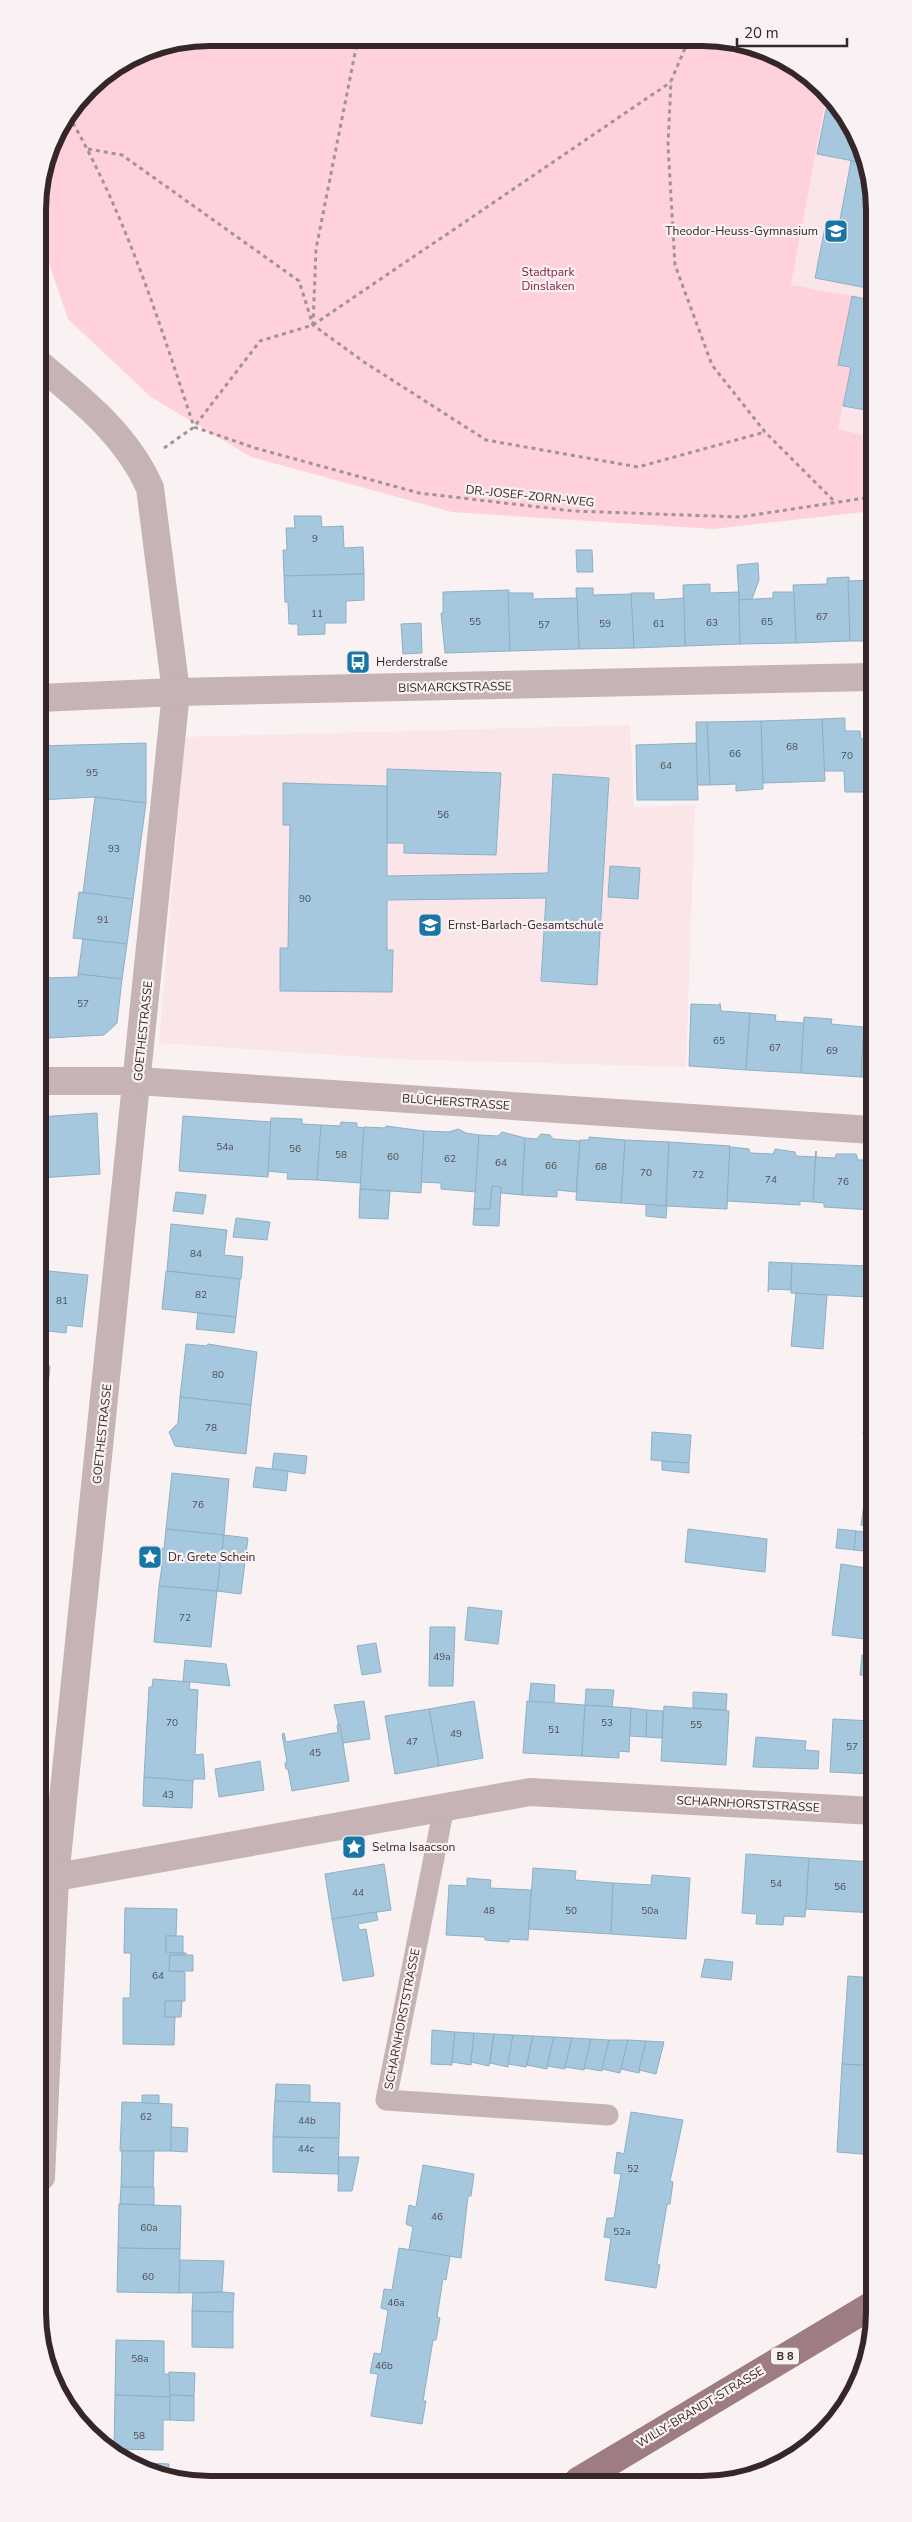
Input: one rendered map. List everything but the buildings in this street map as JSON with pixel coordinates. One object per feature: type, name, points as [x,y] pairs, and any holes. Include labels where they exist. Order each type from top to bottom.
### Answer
[{"type":"main road","name":"WILLY-BRANDT-STRASSE","points":[[586,2476],[865,2309]]},
{"type":"street","points":[[47,371],[101,416],[140,465],[150,488],[176,692]]},
{"type":"street","name":"BISMARCKSTRASSE","points":[[47,698],[176,692],[866,677]]},
{"type":"street","name":"GOETHESTRASSE","points":[[46,1957],[48,1879],[138,1081],[176,692]]},
{"type":"street","name":"BLÜCHERSTRASSE","points":[[47,1081],[138,1081],[866,1130]]},
{"type":"street","name":"SCHARNHORSTSTRASSE","points":[[48,1879],[530,1792],[865,1811]]},
{"type":"lane","name":"SCHARNHORSTSTRASSE","points":[[444,1807],[386,2100],[608,2115]]},
{"type":"path","points":[[686,46],[671,81],[668,145],[675,265],[712,365],[765,432],[836,503]]},
{"type":"path","points":[[313,325],[316,249],[356,47]]},
{"type":"path","points":[[140,465],[194,427],[260,341],[313,325],[671,81]]},
{"type":"path","points":[[72,122],[88,149],[149,288],[194,427]]},
{"type":"path","points":[[88,149],[122,155],[299,280],[313,325],[364,362],[486,440],[638,467],[765,432]]},
{"type":"path","name":"DR.-JOSEF-ZORN-WEG","points":[[194,427],[255,448],[419,494],[573,511],[740,517],[866,498]]},
{"type":"shaded area","name":"Theodor-Heuss-Gymnasium","points":[[825,102],[849,138],[863,178],[866,210],[866,436],[838,429],[843,406],[791,285]]},
{"type":"shaded area","name":"Ernst-Barlach-Gesamtschule","points":[[630,725],[634,807],[695,805],[686,1067],[394,1059],[159,1043],[185,737]]},
{"type":"green space","name":"Stadtpark Dinslaken","points":[[702,46],[734,49],[765,59],[784,68],[802,80],[825,102],[791,285],[852,296],[851,367],[838,429],[866,436],[866,512],[713,529],[452,512],[251,457],[151,397],[68,319],[47,257],[49,178],[59,147],[68,128],[94,94],[128,68],[157,55],[178,49],[199,47]]},
{"type":"place","name":"Theodor-Heuss-Gymnasium","points":[[836,231]]},
{"type":"place","name":"Herderstraße","points":[[358,662]]},
{"type":"place","name":"Ernst-Barlach-Gesamtschule","points":[[430,925]]},
{"type":"place","name":"Dr. Grete Schein","points":[[150,1557]]},
{"type":"place","name":"Selma Isaacson","points":[[354,1847]]}]
